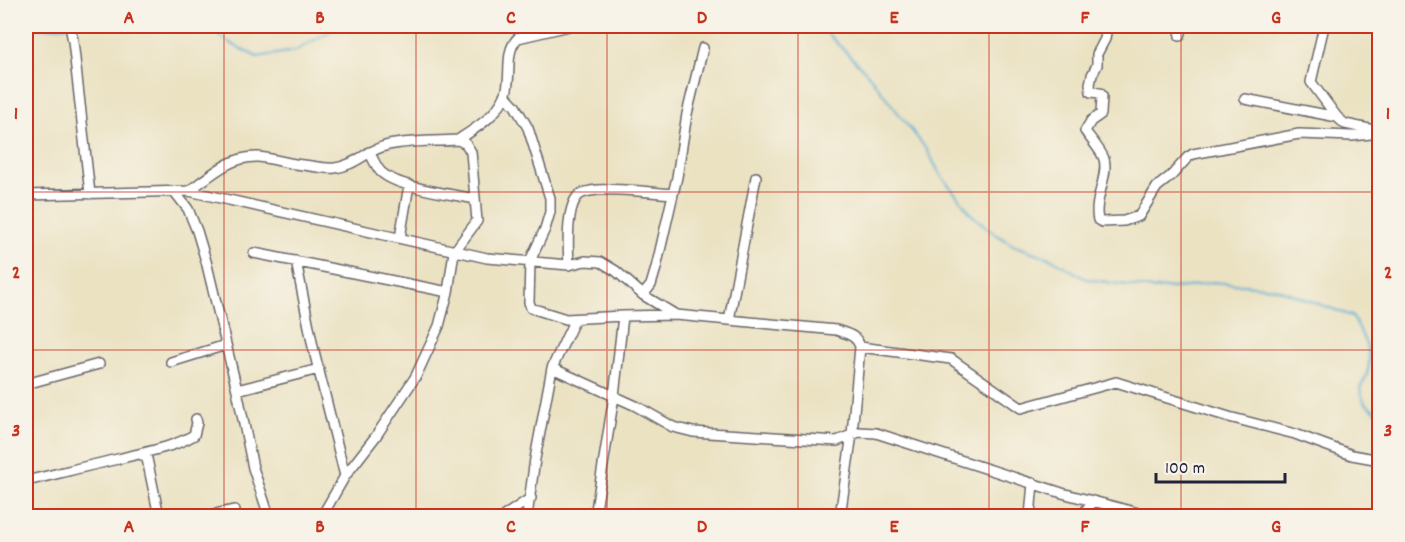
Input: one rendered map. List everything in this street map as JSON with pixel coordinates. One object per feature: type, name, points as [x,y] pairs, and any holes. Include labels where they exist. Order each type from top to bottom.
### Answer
[{"type":"street","points":[[70,26],[90,194]]},
{"type":"street","points":[[189,191],[223,166],[240,160],[258,157],[286,164],[327,169],[349,165],[369,152],[398,144],[458,140],[485,122],[505,96],[509,81],[508,67],[514,42],[518,38],[569,26]]},
{"type":"street","points":[[1107,26],[1090,84],[1091,92],[1100,93],[1102,96],[1101,114],[1085,131],[1104,159],[1096,213],[1098,220],[1102,222],[1124,221],[1139,216],[1157,187],[1194,154],[1299,134],[1352,136],[1380,132]]},
{"type":"street","points":[[1180,36],[1183,26]]},
{"type":"street","points":[[1324,26],[1311,82],[1336,117],[1345,124],[1380,132]]},
{"type":"street","points":[[643,295],[651,285],[656,268],[673,194],[687,114],[703,48]]},
{"type":"street","points":[[505,96],[515,106],[528,128],[550,198],[550,212],[545,229],[530,261],[529,302],[531,308],[557,318],[676,315],[836,330],[853,336],[858,341],[860,347],[852,434],[840,516]]},
{"type":"street","points":[[1245,99],[1336,117]]},
{"type":"street","points":[[322,516],[345,476],[416,376],[439,326],[448,292],[454,252],[477,221],[471,152],[466,144],[458,140]]},
{"type":"street","points":[[369,152],[381,172],[409,185],[475,199]]},
{"type":"street","points":[[729,320],[756,177]]},
{"type":"street","points":[[400,238],[409,185]]},
{"type":"street","points":[[569,265],[568,242],[572,206],[578,196],[584,192],[608,190],[673,194]]},
{"type":"street","points":[[174,191],[188,209],[197,231],[237,390],[253,468],[269,516]]},
{"type":"street","points":[[26,195],[189,191],[487,258],[569,265],[585,261],[601,262],[616,271],[643,295],[676,315]]},
{"type":"street","points":[[254,253],[448,292]]},
{"type":"street","points":[[296,261],[345,476]]},
{"type":"street","points":[[595,516],[614,396],[623,316]]},
{"type":"street","points":[[527,516],[534,459],[552,368],[575,319]]},
{"type":"street","points":[[171,362],[226,345]]},
{"type":"street","points":[[860,347],[951,359],[1022,408],[1116,382],[1229,417],[1295,434],[1352,455],[1380,460]]},
{"type":"street","points":[[26,384],[99,364]]},
{"type":"street","points":[[552,368],[674,427],[693,432],[837,441],[865,431],[876,433],[1093,502],[1150,516]]},
{"type":"street","points":[[237,390],[319,369]]},
{"type":"street","points":[[26,481],[137,454],[142,455],[184,441],[194,435],[196,419]]},
{"type":"street","points":[[142,455],[147,459],[159,516]]},
{"type":"street","points":[[1030,516],[1033,483]]},
{"type":"street","points":[[504,516],[531,498]]},
{"type":"street","points":[[1081,516],[1093,502]]},
{"type":"street","points":[[206,516],[235,510]]},
{"type":"waterway","points":[[26,30],[67,26]]},
{"type":"waterway","points":[[207,26],[230,43],[257,57],[295,51],[339,26]]},
{"type":"waterway","points":[[820,26],[867,73],[927,150],[940,174],[972,215],[991,231],[1013,245],[1052,259],[1086,279],[1153,289],[1188,287],[1213,282],[1275,288],[1352,316],[1368,351],[1368,369],[1360,388],[1364,402],[1380,415]]}]
